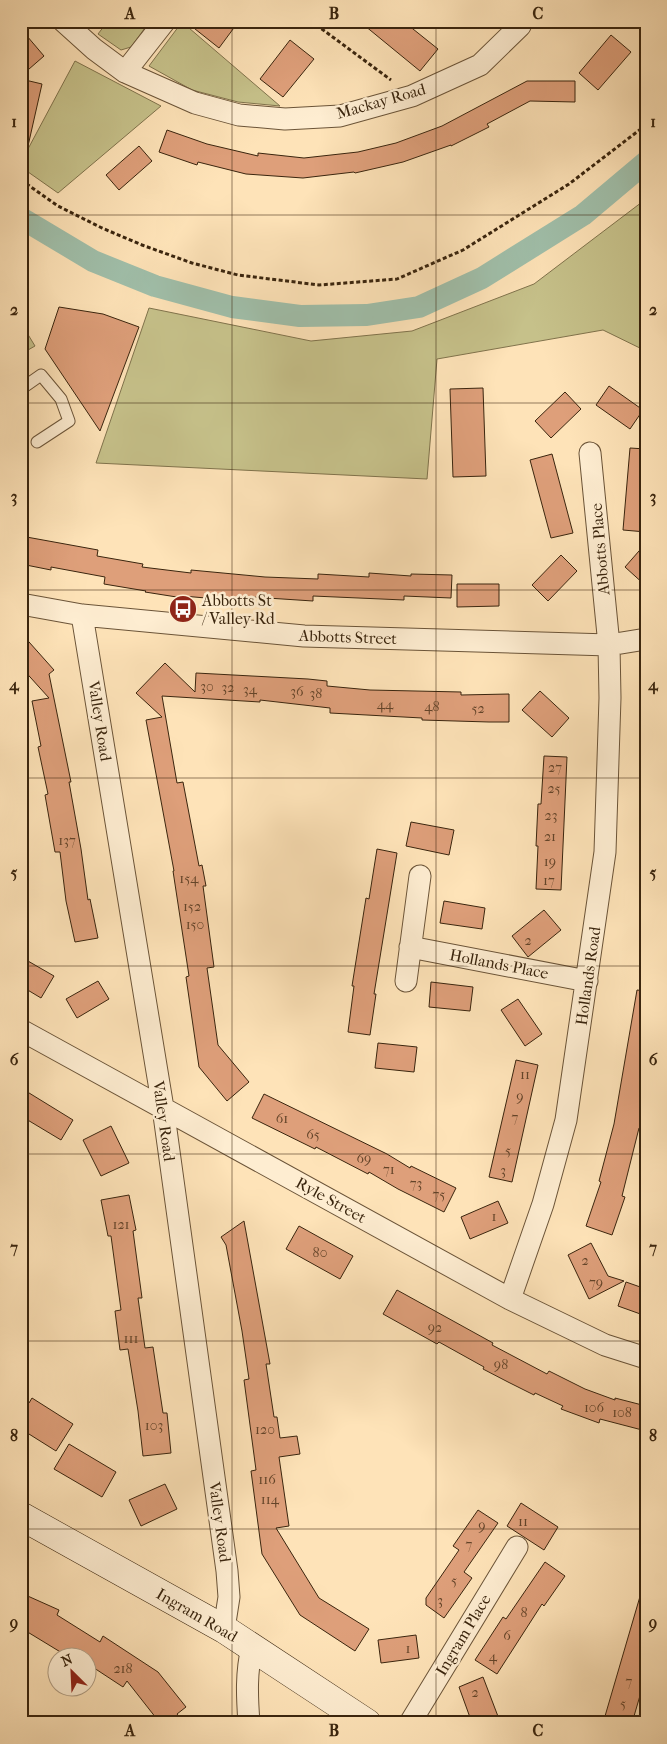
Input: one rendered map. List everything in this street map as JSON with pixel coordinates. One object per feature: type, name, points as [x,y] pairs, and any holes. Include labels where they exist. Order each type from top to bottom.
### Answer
[{"type":"street","name":"Mackay Road","points":[[63,21],[94,49],[125,72],[195,103],[238,115],[285,119],[340,116],[412,96],[480,64],[520,26],[522,21]]},
{"type":"street","points":[[125,72],[165,21]]},
{"type":"street","name":"Abbotts Place","points":[[590,453],[609,645]]},
{"type":"street","name":"Abbotts Street","points":[[21,604],[82,616],[304,636],[609,645],[646,639]]},
{"type":"street","name":"Valley Road","points":[[82,616],[163,1108],[227,1571],[228,1597],[224,1629]]},
{"type":"street","name":"Hollands Road","points":[[510,1299],[543,1204],[566,1120],[605,852],[610,698],[609,645]]},
{"type":"street","points":[[406,981],[420,876]]},
{"type":"street","name":"Hollands Place","points":[[410,947],[587,981]]},
{"type":"street","name":"Ryle Street","points":[[21,1030],[510,1299],[605,1345],[646,1358]]},
{"type":"street","name":"Ingram Road","points":[[21,1516],[224,1629],[367,1723]]},
{"type":"street","name":"Ingram Place","points":[[410,1723],[517,1547]]},
{"type":"street","points":[[249,1723],[246,1689],[248,1664],[252,1647]]},
{"type":"lane","points":[[21,389],[42,375],[60,399],[69,421],[37,442]]},
{"type":"path","points":[[311,21],[412,96]]},
{"type":"path","points":[[21,180],[58,206],[102,228],[192,263],[238,275],[319,285],[397,279],[463,250],[568,184],[646,125]]},
{"type":"shaded area","points":[[108,21],[150,21],[131,47],[121,50],[98,34]]},
{"type":"shaded area","points":[[182,22],[280,106],[238,102],[192,90],[149,66]]},
{"type":"shaded area","points":[[75,61],[161,106],[58,193],[21,167],[21,162]]},
{"type":"shaded area","points":[[646,199],[646,351],[603,330],[437,359],[427,479],[96,463],[149,308],[311,341],[412,331],[534,284]]},
{"type":"shaded area","points":[[21,323],[35,346],[21,354]]},
{"type":"building","points":[[185,21],[239,21],[219,48]]},
{"type":"building","points":[[359,21],[403,21],[438,49],[420,71]]},
{"type":"building","points":[[21,29],[44,56],[21,76]]},
{"type":"building","points":[[611,35],[631,52],[598,90],[579,73]]},
{"type":"building","points":[[290,40],[314,59],[283,97],[260,79]]},
{"type":"building","points":[[21,79],[42,84],[28,146],[21,145]]},
{"type":"building","points":[[527,81],[575,81],[575,102],[530,101],[487,124],[489,127],[451,146],[403,162],[355,173],[303,178],[246,174],[198,162],[197,165],[159,152],[167,130],[207,144],[258,156],[258,153],[304,158],[358,152],[396,143],[442,126]]},
{"type":"building","points":[[139,146],[152,161],[119,190],[106,175]]},
{"type":"building","points":[[59,307],[103,314],[139,327],[100,431],[45,349]]},
{"type":"building","points":[[609,386],[643,410],[630,429],[596,405]]},
{"type":"building","points":[[483,388],[486,476],[453,477],[450,389]]},
{"type":"building","points":[[565,392],[581,409],[551,438],[535,421]]},
{"type":"building","points":[[630,448],[646,449],[646,532],[623,530]]},
{"type":"building","points":[[552,454],[573,533],[551,538],[530,460]]},
{"type":"building","points":[[21,536],[98,550],[97,556],[143,564],[142,567],[191,573],[191,570],[265,577],[318,579],[318,574],[369,577],[369,573],[411,576],[411,574],[452,575],[451,598],[404,596],[404,600],[313,596],[313,601],[252,597],[251,602],[183,596],[183,598],[104,584],[105,577],[51,567],[51,570],[21,564]]},
{"type":"building","points":[[646,543],[646,586],[625,567]]},
{"type":"building","points":[[561,555],[577,571],[548,601],[532,585]]},
{"type":"building","points":[[457,584],[499,584],[499,606],[457,607]]},
{"type":"building","points":[[21,633],[54,670],[49,674],[71,782],[69,782],[88,900],[90,899],[98,938],[75,942],[66,901],[60,852],[55,852],[45,795],[48,794],[38,747],[41,746],[32,701],[49,698],[21,667]]},
{"type":"building","points":[[165,663],[195,692],[196,673],[308,679],[327,681],[327,686],[370,690],[461,692],[461,695],[509,694],[509,722],[422,720],[422,718],[330,713],[330,708],[260,700],[260,702],[162,696],[177,783],[183,782],[199,866],[202,865],[206,886],[203,886],[214,967],[207,968],[218,1045],[249,1082],[227,1101],[199,1067],[186,977],[189,976],[174,871],[146,720],[162,717],[136,693]]},
{"type":"building","points":[[540,691],[569,718],[552,737],[522,710]]},
{"type":"building","points":[[544,756],[567,757],[561,890],[536,889],[538,804],[541,804]]},
{"type":"building","points":[[411,822],[454,830],[449,855],[406,846]]},
{"type":"building","points":[[377,849],[397,853],[374,994],[376,994],[370,1035],[348,1032],[354,986],[352,986],[366,898],[369,899]]},
{"type":"building","points":[[444,901],[485,908],[482,929],[440,923]]},
{"type":"building","points":[[544,910],[561,930],[528,957],[512,936]]},
{"type":"building","points":[[21,957],[54,976],[41,998],[21,986]]},
{"type":"building","points":[[98,981],[109,999],[77,1018],[66,999]]},
{"type":"building","points":[[431,982],[473,987],[470,1011],[429,1007]]},
{"type":"building","points":[[637,990],[646,991],[646,1111],[642,1128],[639,1128],[622,1196],[625,1197],[612,1235],[586,1226],[601,1182],[599,1181],[614,1124]]},
{"type":"building","points":[[518,999],[542,1034],[525,1046],[501,1010]]},
{"type":"building","points":[[378,1043],[417,1047],[414,1072],[375,1068]]},
{"type":"building","points":[[516,1060],[538,1065],[512,1182],[489,1177]]},
{"type":"building","points":[[21,1088],[73,1120],[61,1140],[21,1116]]},
{"type":"building","points":[[264,1094],[387,1154],[410,1168],[411,1166],[456,1188],[444,1212],[369,1172],[368,1174],[316,1147],[315,1149],[252,1118]]},
{"type":"building","points":[[111,1126],[129,1163],[101,1176],[83,1140]]},
{"type":"building","points":[[129,1195],[136,1230],[133,1231],[142,1298],[138,1298],[145,1348],[153,1347],[163,1413],[167,1413],[171,1453],[143,1456],[128,1349],[120,1350],[115,1311],[121,1310],[111,1236],[108,1236],[101,1200]]},
{"type":"building","points":[[498,1201],[508,1223],[470,1239],[461,1217]]},
{"type":"building","points":[[244,1221],[270,1364],[266,1364],[274,1417],[277,1417],[280,1438],[297,1436],[300,1454],[279,1457],[289,1526],[276,1528],[319,1598],[369,1629],[355,1651],[300,1615],[262,1554],[251,1471],[256,1470],[244,1380],[249,1379],[226,1245],[221,1237]]},
{"type":"building","points":[[299,1226],[353,1256],[340,1279],[286,1249]]},
{"type":"building","points":[[591,1243],[608,1276],[624,1281],[589,1299],[568,1255]]},
{"type":"building","points":[[626,1282],[646,1289],[646,1316],[618,1306]]},
{"type":"building","points":[[397,1290],[493,1343],[492,1345],[547,1374],[549,1371],[585,1389],[615,1400],[615,1398],[646,1406],[646,1431],[600,1419],[599,1423],[561,1409],[563,1406],[535,1393],[534,1395],[508,1382],[439,1342],[437,1344],[383,1314]]},
{"type":"building","points":[[21,1398],[29,1403],[32,1398],[73,1424],[56,1451],[21,1429]]},
{"type":"building","points":[[69,1444],[116,1472],[102,1497],[54,1469]]},
{"type":"building","points":[[165,1484],[177,1509],[141,1526],[129,1500]]},
{"type":"building","points":[[521,1503],[558,1527],[544,1550],[507,1526]]},
{"type":"building","points":[[478,1510],[498,1523],[464,1572],[472,1578],[444,1618],[426,1605],[426,1598],[459,1550],[453,1546]]},
{"type":"building","points":[[545,1562],[565,1576],[544,1606],[542,1604],[497,1674],[475,1660],[503,1617],[506,1619]]},
{"type":"building","points":[[21,1593],[59,1610],[57,1615],[100,1642],[103,1636],[158,1672],[186,1707],[177,1714],[184,1723],[160,1723],[127,1681],[123,1687],[98,1671],[98,1646],[51,1646],[21,1628]]},
{"type":"building","points":[[641,1593],[646,1593],[646,1675],[632,1723],[603,1723]]},
{"type":"building","points":[[416,1635],[419,1658],[381,1663],[378,1640]]},
{"type":"building","points":[[483,1677],[499,1719],[490,1723],[472,1723],[459,1687]]},
{"type":"waterway","points":[[21,218],[93,261],[155,286],[232,307],[300,316],[367,315],[419,307],[482,278],[583,215],[646,162]]},
{"type":"place","name":"Abbotts St / Valley Rd","points":[[183,609]]}]
